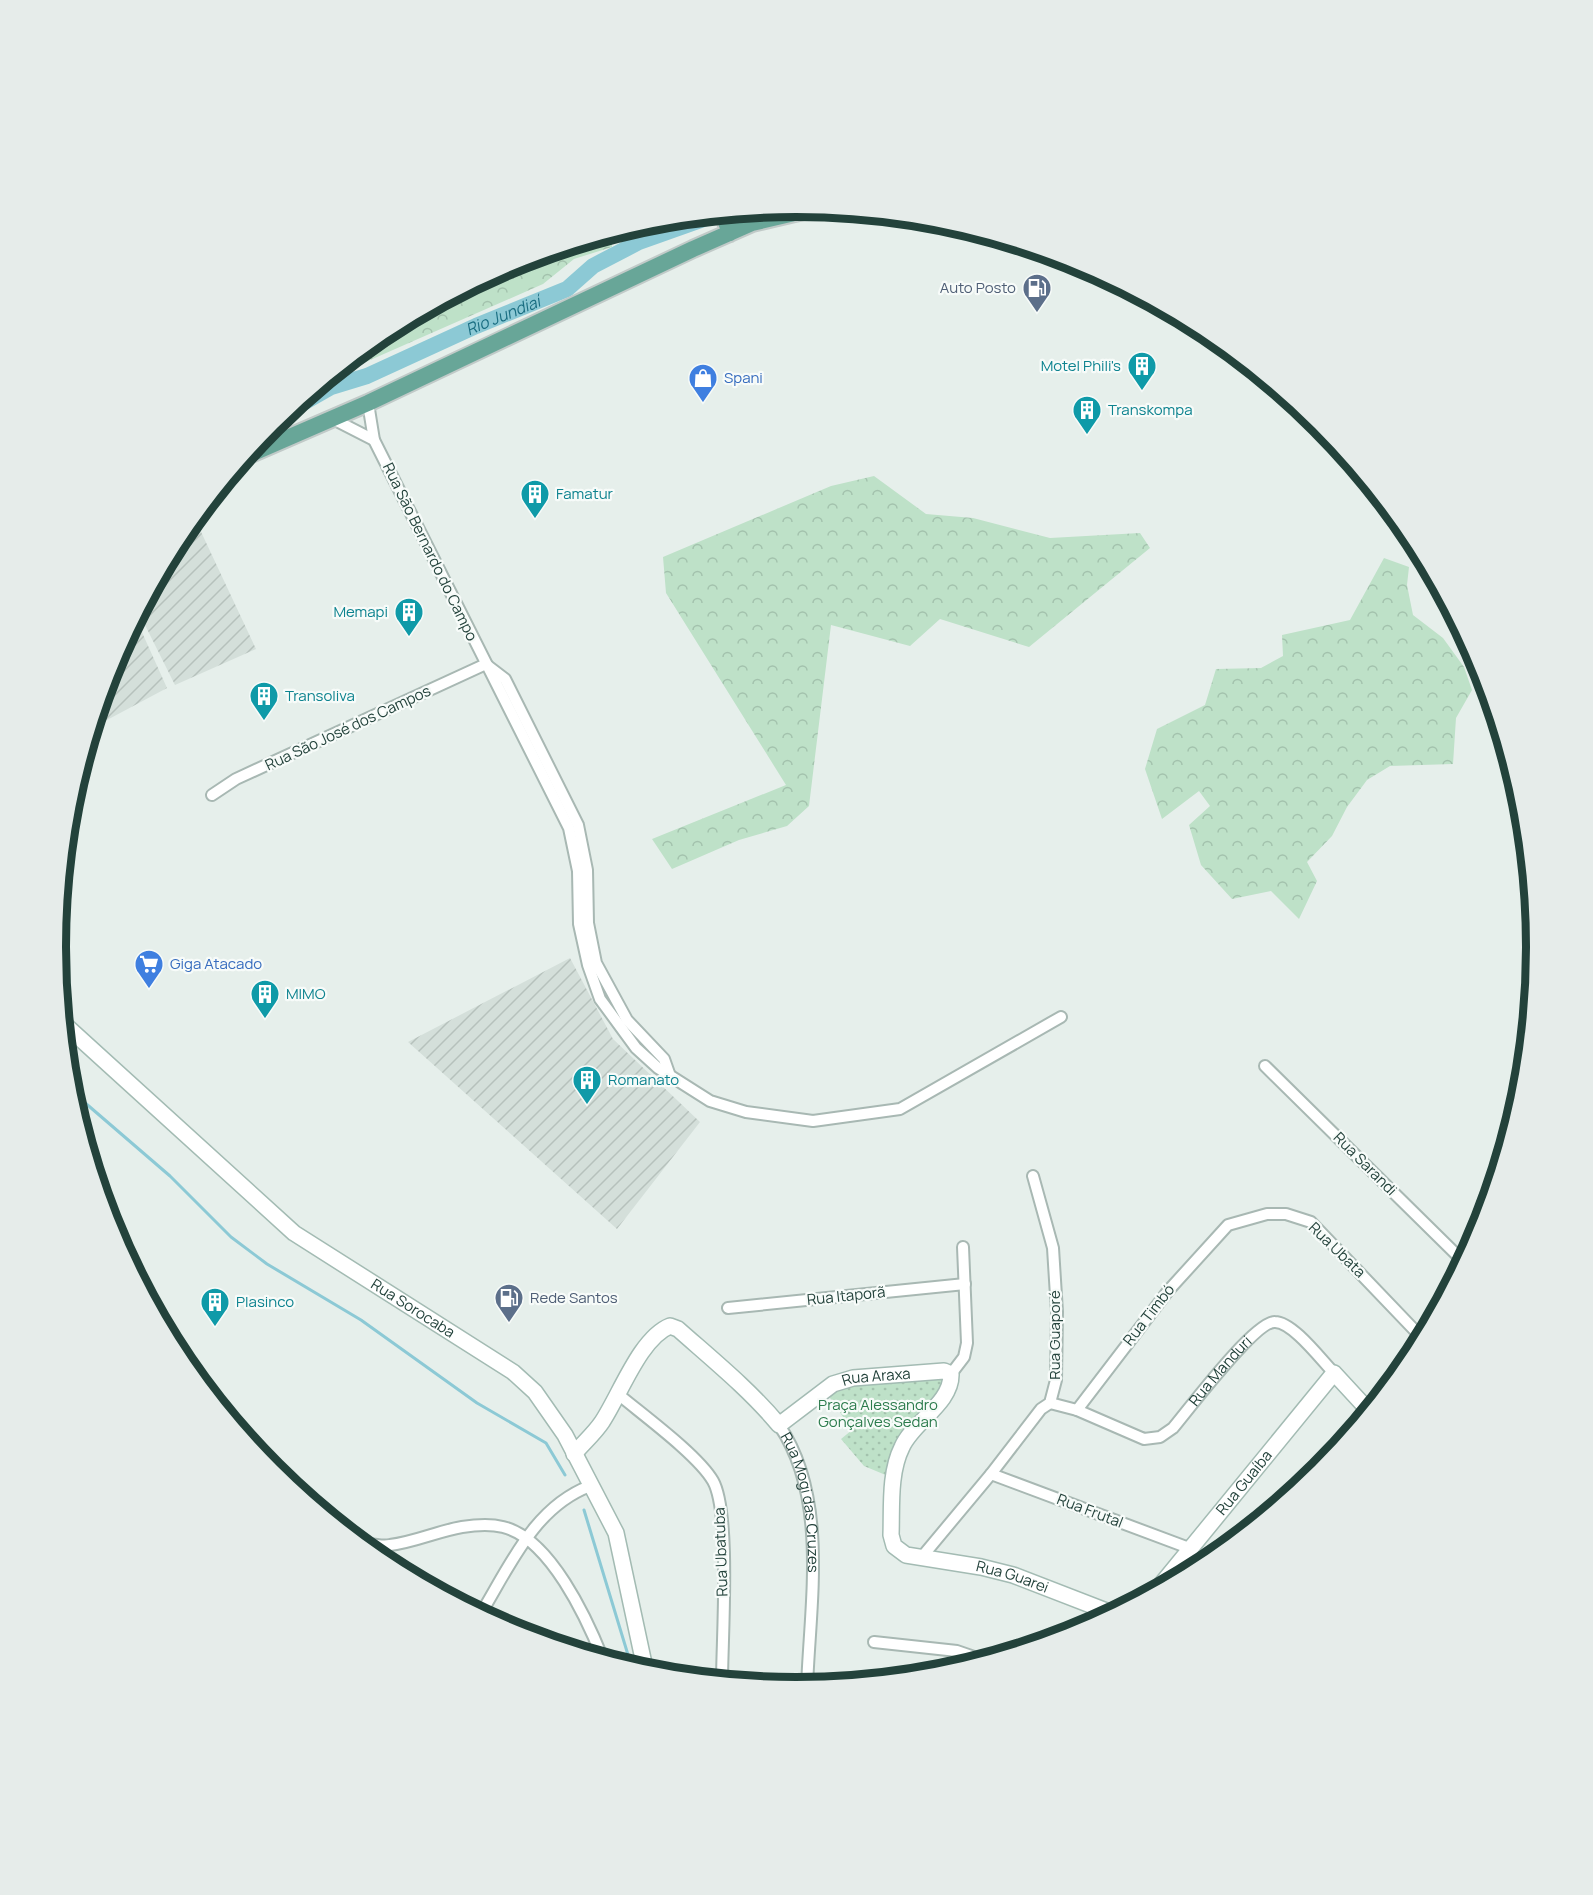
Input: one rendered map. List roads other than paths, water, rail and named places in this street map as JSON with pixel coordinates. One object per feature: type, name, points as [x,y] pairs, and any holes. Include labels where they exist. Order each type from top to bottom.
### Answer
[{"type":"main road","points":[[264,448],[368,403],[726,224],[752,223],[774,218]]},
{"type":"street","name":"Rua São Bernardo do Campo","points":[[368,403],[374,440],[569,828],[578,871],[579,924],[588,965],[600,999],[636,1048],[670,1076],[710,1101],[746,1112],[813,1121],[900,1109],[1061,1017]]},
{"type":"street","points":[[331,418],[374,440]]},
{"type":"street","name":"Rua São José dos Campos","points":[[212,795],[236,779],[486,664]]},
{"type":"street","name":"Rua Sorocaba","points":[[71,1030],[294,1233],[525,1381],[549,1412],[616,1533],[644,1662]]},
{"type":"street","name":"Rua Sarandi","points":[[1265,1066],[1458,1256]]},
{"type":"street","name":"Rua Guaporé","points":[[1033,1176],[1053,1248],[1058,1348],[1056,1380],[1050,1403]]},
{"type":"street","name":"Rua Ubata","points":[[1228,1225],[1267,1214],[1286,1214],[1311,1222],[1417,1332]]},
{"type":"street","name":"Rua Timbó","points":[[1077,1410],[1168,1290],[1228,1225]]},
{"type":"street","points":[[963,1247],[967,1342],[964,1357],[951,1374],[947,1389],[902,1445],[895,1464],[891,1535],[894,1546],[914,1556],[991,1474],[1041,1409],[1050,1403]]},
{"type":"street","name":"Rua Itaporã","points":[[728,1308],[965,1284]]},
{"type":"street","name":"Rua Manduri","points":[[1050,1403],[1077,1410],[1144,1439],[1160,1437],[1173,1428],[1244,1343],[1264,1324],[1275,1322],[1285,1325],[1298,1335],[1365,1406]]},
{"type":"street","name":"Rua Mogi das Cruzes","points":[[618,1394],[648,1344],[660,1330],[670,1326],[678,1329],[764,1406],[779,1425],[797,1456],[810,1507],[811,1600],[807,1678]]},
{"type":"street","name":"Rua Araxa","points":[[779,1425],[811,1399],[833,1384],[843,1381],[930,1370],[951,1374]]},
{"type":"street","name":"Rua Guaíba","points":[[1166,1577],[1334,1373]]},
{"type":"street","points":[[574,1454],[600,1424],[618,1394]]},
{"type":"street","name":"Rua Ubatuba","points":[[618,1394],[674,1441],[713,1481],[723,1510],[722,1674]]},
{"type":"street","name":"Rua Frutal","points":[[991,1474],[1189,1548]]},
{"type":"street","points":[[484,1608],[540,1520],[561,1500],[590,1486]]},
{"type":"street","points":[[376,1544],[388,1546],[460,1527],[502,1526],[526,1539],[567,1585],[581,1608],[599,1651]]},
{"type":"street","name":"Rua Guarei","points":[[914,1556],[981,1566],[1013,1575],[1104,1610]]},
{"type":"street","points":[[874,1642],[957,1651],[972,1656]]},
{"type":"waterway","name":"Rio Jundiaí","points":[[323,392],[367,376],[476,326],[567,289],[593,266],[639,242],[685,226]]},
{"type":"waterway","points":[[82,1101],[170,1176],[231,1237],[267,1264],[361,1320],[477,1403],[546,1443],[565,1475]]},
{"type":"waterway","points":[[584,1510],[629,1658]]},
{"type":"place","name":"Auto Posto","points":[[1037,314]]},
{"type":"place","name":"Motel Phili's","points":[[1142,392]]},
{"type":"place","name":"Spani","points":[[703,404]]},
{"type":"place","name":"Transkompa","points":[[1087,436]]},
{"type":"place","name":"Famatur","points":[[535,520]]},
{"type":"place","name":"Memapi","points":[[409,638]]},
{"type":"place","name":"Transoliva","points":[[264,722]]},
{"type":"place","name":"Giga Atacado","points":[[149,990]]},
{"type":"place","name":"MIMO","points":[[265,1020]]},
{"type":"place","name":"Romanato","points":[[587,1106]]},
{"type":"place","name":"Rede Santos","points":[[509,1324]]},
{"type":"place","name":"Plasinco","points":[[215,1328]]},
{"type":"park label","name":"Praça Alessandro Gonçalves Sedan","points":[[878,1414]]}]
